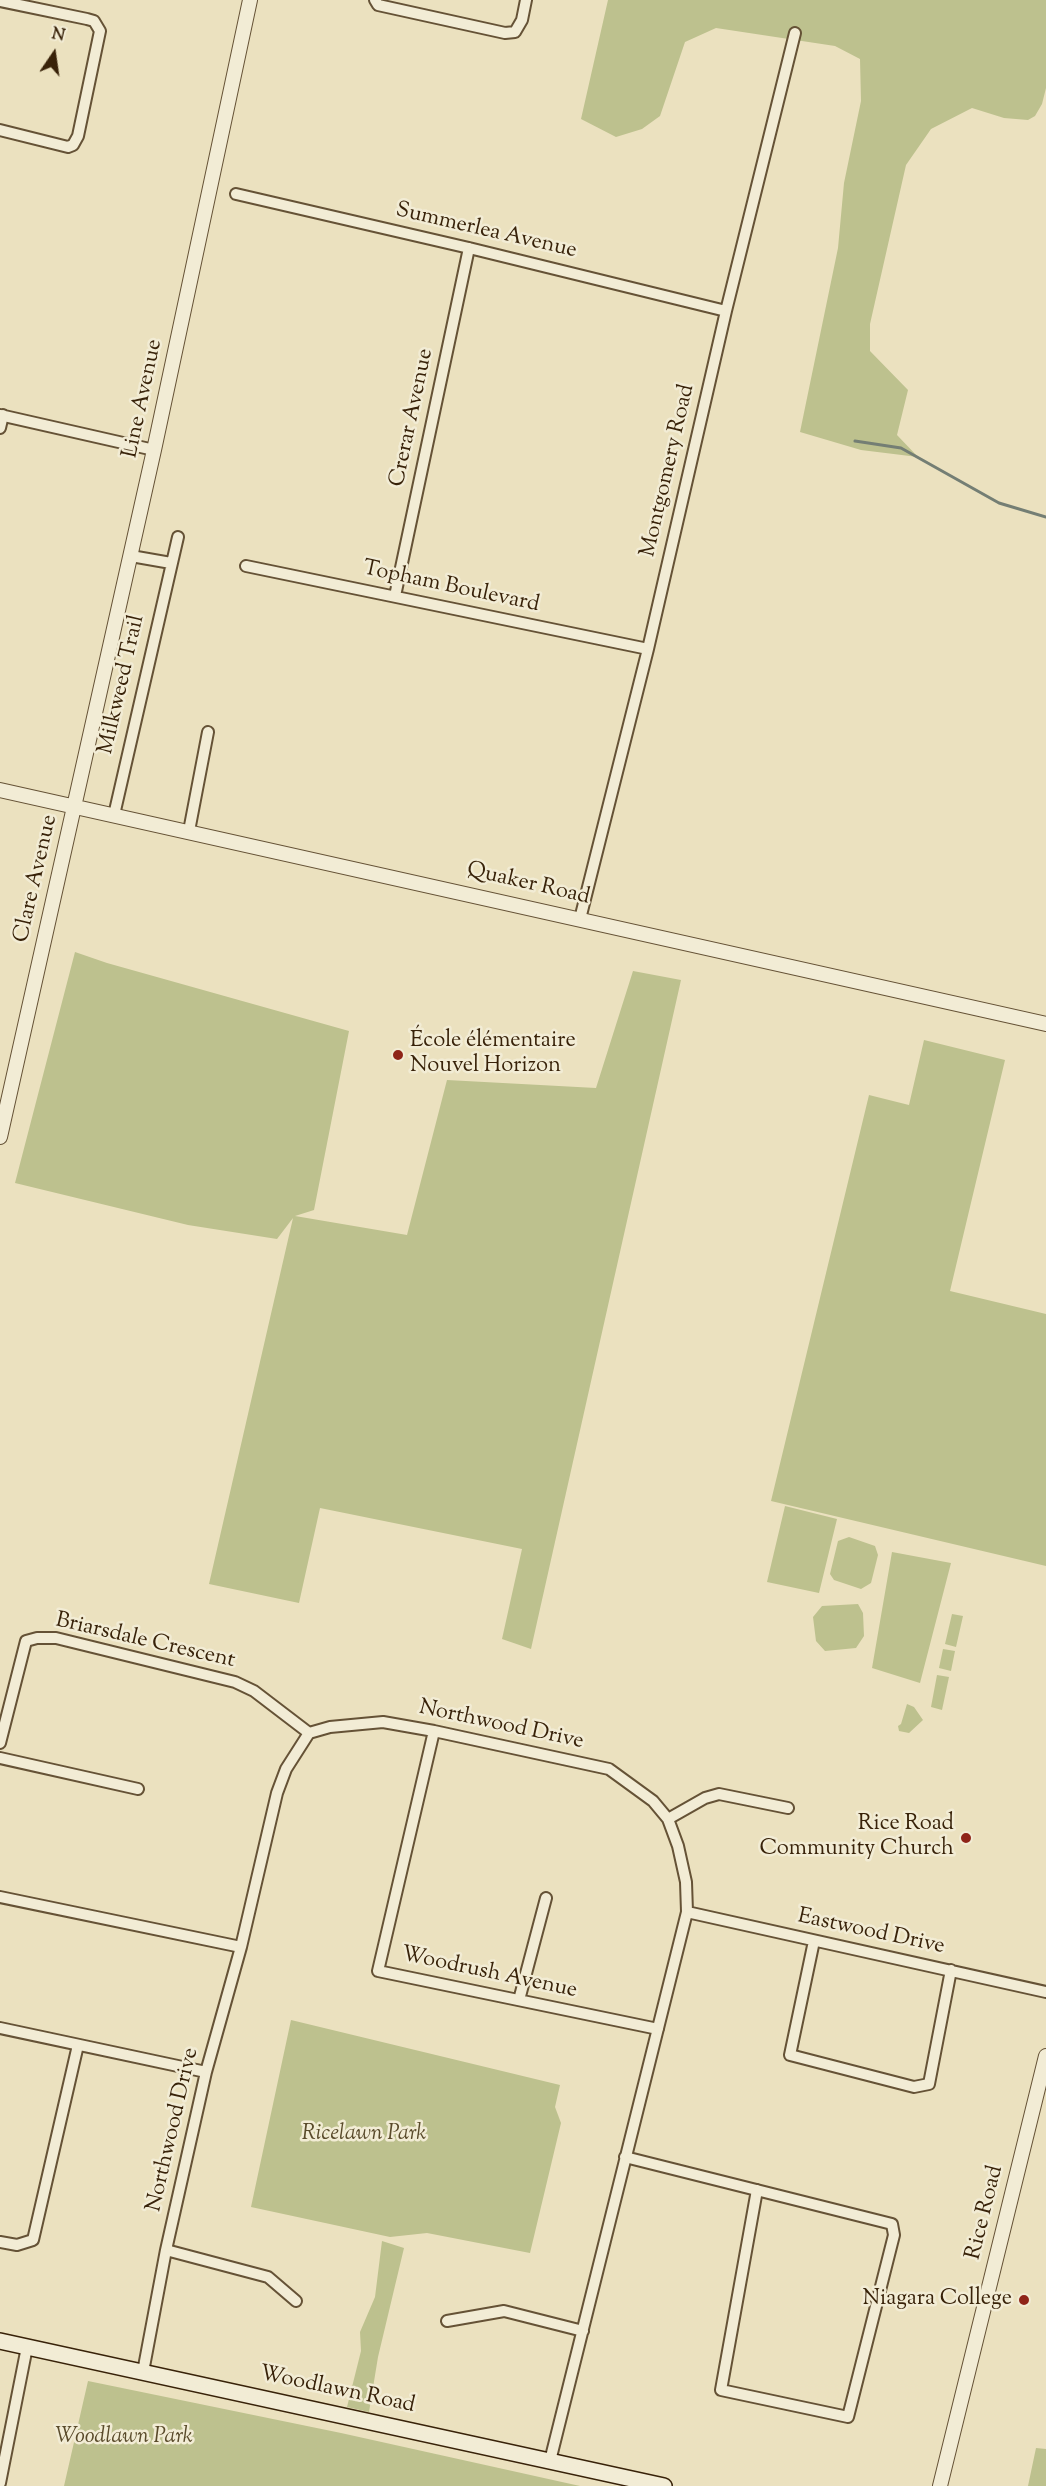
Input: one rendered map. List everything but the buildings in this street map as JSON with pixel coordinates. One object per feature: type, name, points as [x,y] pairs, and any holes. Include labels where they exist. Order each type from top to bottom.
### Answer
[{"type":"main road","name":"Woodlawn Road","points":[[0,2342],[664,2486]]},
{"type":"street","name":"Line Avenue","points":[[75,807],[250,0]]},
{"type":"street","points":[[375,0],[378,5],[505,33],[515,32],[522,20],[526,0]]},
{"type":"street","points":[[0,1],[87,18],[94,21],[100,31],[78,136],[73,145],[68,147],[0,130]]},
{"type":"street","name":"Montgomery Road","points":[[580,919],[648,649],[726,311],[795,33]]},
{"type":"street","name":"Summerlea Avenue","points":[[236,194],[726,311]]},
{"type":"street","name":"Crerar Avenue","points":[[395,596],[469,248]]},
{"type":"street","points":[[0,428],[2,415],[154,450]]},
{"type":"street","name":"Milkweed Trail","points":[[114,815],[178,537]]},
{"type":"street","points":[[131,556],[171,563]]},
{"type":"street","name":"Topham Boulevard","points":[[246,566],[648,649]]},
{"type":"street","points":[[189,831],[208,732]]},
{"type":"street","name":"Quaker Road","points":[[0,790],[1046,1024]]},
{"type":"street","name":"Clare Avenue","points":[[0,1137],[75,807]]},
{"type":"street","name":"Briarsdale Crescent","points":[[0,1743],[26,1641],[37,1638],[56,1638],[235,1682],[254,1691],[309,1732]]},
{"type":"street","name":"Northwood Drive","points":[[143,2372],[166,2250],[206,2072],[241,1947],[277,1793],[286,1769],[309,1732],[330,1727],[383,1722],[609,1769],[653,1801],[668,1819],[686,1882],[687,1912],[550,2461]]},
{"type":"street","name":"Woodrush Avenue","points":[[434,1731],[378,1971],[658,2030]]},
{"type":"street","points":[[0,1758],[138,1789]]},
{"type":"street","points":[[668,1819],[705,1798],[719,1794],[788,1808]]},
{"type":"street","points":[[0,1897],[241,1947]]},
{"type":"street","points":[[519,2000],[546,1898]]},
{"type":"street","name":"Eastwood Drive","points":[[687,1912],[1046,1992]]},
{"type":"street","points":[[814,1941],[790,2055],[914,2087],[929,2084],[951,1970]]},
{"type":"street","points":[[0,2028],[206,2072]]},
{"type":"street","points":[[0,2242],[18,2245],[33,2240],[78,2044]]},
{"type":"street","name":"Rice Road","points":[[940,2486],[1046,2056]]},
{"type":"street","points":[[626,2157],[892,2224],[894,2235],[848,2417],[720,2390],[757,2190]]},
{"type":"street","points":[[166,2250],[268,2277],[296,2301]]},
{"type":"street","points":[[447,2320],[504,2311],[583,2331]]},
{"type":"street","points":[[0,2483],[27,2347]]},
{"type":"green space","points":[[608,0],[1046,0],[1046,88],[1042,104],[1035,116],[1028,120],[1004,118],[972,108],[931,129],[906,165],[870,324],[870,351],[908,390],[897,435],[918,457],[861,450],[800,432],[838,248],[844,183],[861,101],[860,59],[835,46],[716,28],[685,42],[660,116],[642,129],[616,137],[581,119]]},
{"type":"green space","points":[[75,952],[349,1031],[314,1210],[295,1216],[407,1235],[447,1080],[596,1088],[633,971],[681,980],[531,1649],[502,1639],[522,1549],[320,1508],[299,1603],[209,1584],[293,1218],[277,1239],[188,1225],[15,1183]]},
{"type":"green space","points":[[924,1040],[1005,1060],[950,1291],[1046,1314],[1046,1566],[771,1501],[869,1095],[909,1105]]},
{"type":"green space","points":[[785,1506],[837,1519],[819,1593],[767,1582]]},
{"type":"green space","points":[[849,1537],[875,1546],[878,1555],[871,1583],[861,1589],[834,1580],[830,1574],[838,1541]]},
{"type":"green space","points":[[892,1552],[951,1563],[920,1683],[872,1668]]},
{"type":"green space","points":[[858,1604],[863,1613],[864,1636],[856,1648],[825,1651],[816,1641],[813,1617],[822,1606]]},
{"type":"green space","points":[[952,1614],[963,1616],[956,1647],[945,1644]]},
{"type":"green space","points":[[943,1649],[955,1651],[951,1671],[939,1668]]},
{"type":"green space","points":[[937,1675],[949,1677],[942,1710],[931,1707]]},
{"type":"green space","points":[[907,1704],[914,1707],[923,1720],[909,1733],[899,1731],[898,1726],[901,1724]]},
{"type":"green space","name":"Ricelawn Park","points":[[291,2020],[560,2085],[555,2107],[561,2123],[530,2253],[427,2233],[390,2237],[251,2207]]},
{"type":"green space","points":[[382,2241],[404,2248],[378,2357],[369,2412],[347,2407],[361,2351],[360,2332],[375,2297]]},
{"type":"green space","name":"Woodlawn Park","points":[[88,2381],[341,2433],[580,2486],[64,2486]]},
{"type":"green space","points":[[1036,2448],[1046,2449],[1046,2486],[1028,2486]]},
{"type":"waterway","points":[[855,441],[901,448],[999,503],[1046,517]]},
{"type":"place","name":"École élémentaire Nouvel Horizon","points":[[398,1055]]},
{"type":"place","name":"Rice Road Community Church","points":[[966,1838]]},
{"type":"place","name":"Niagara College","points":[[1024,2300]]}]
